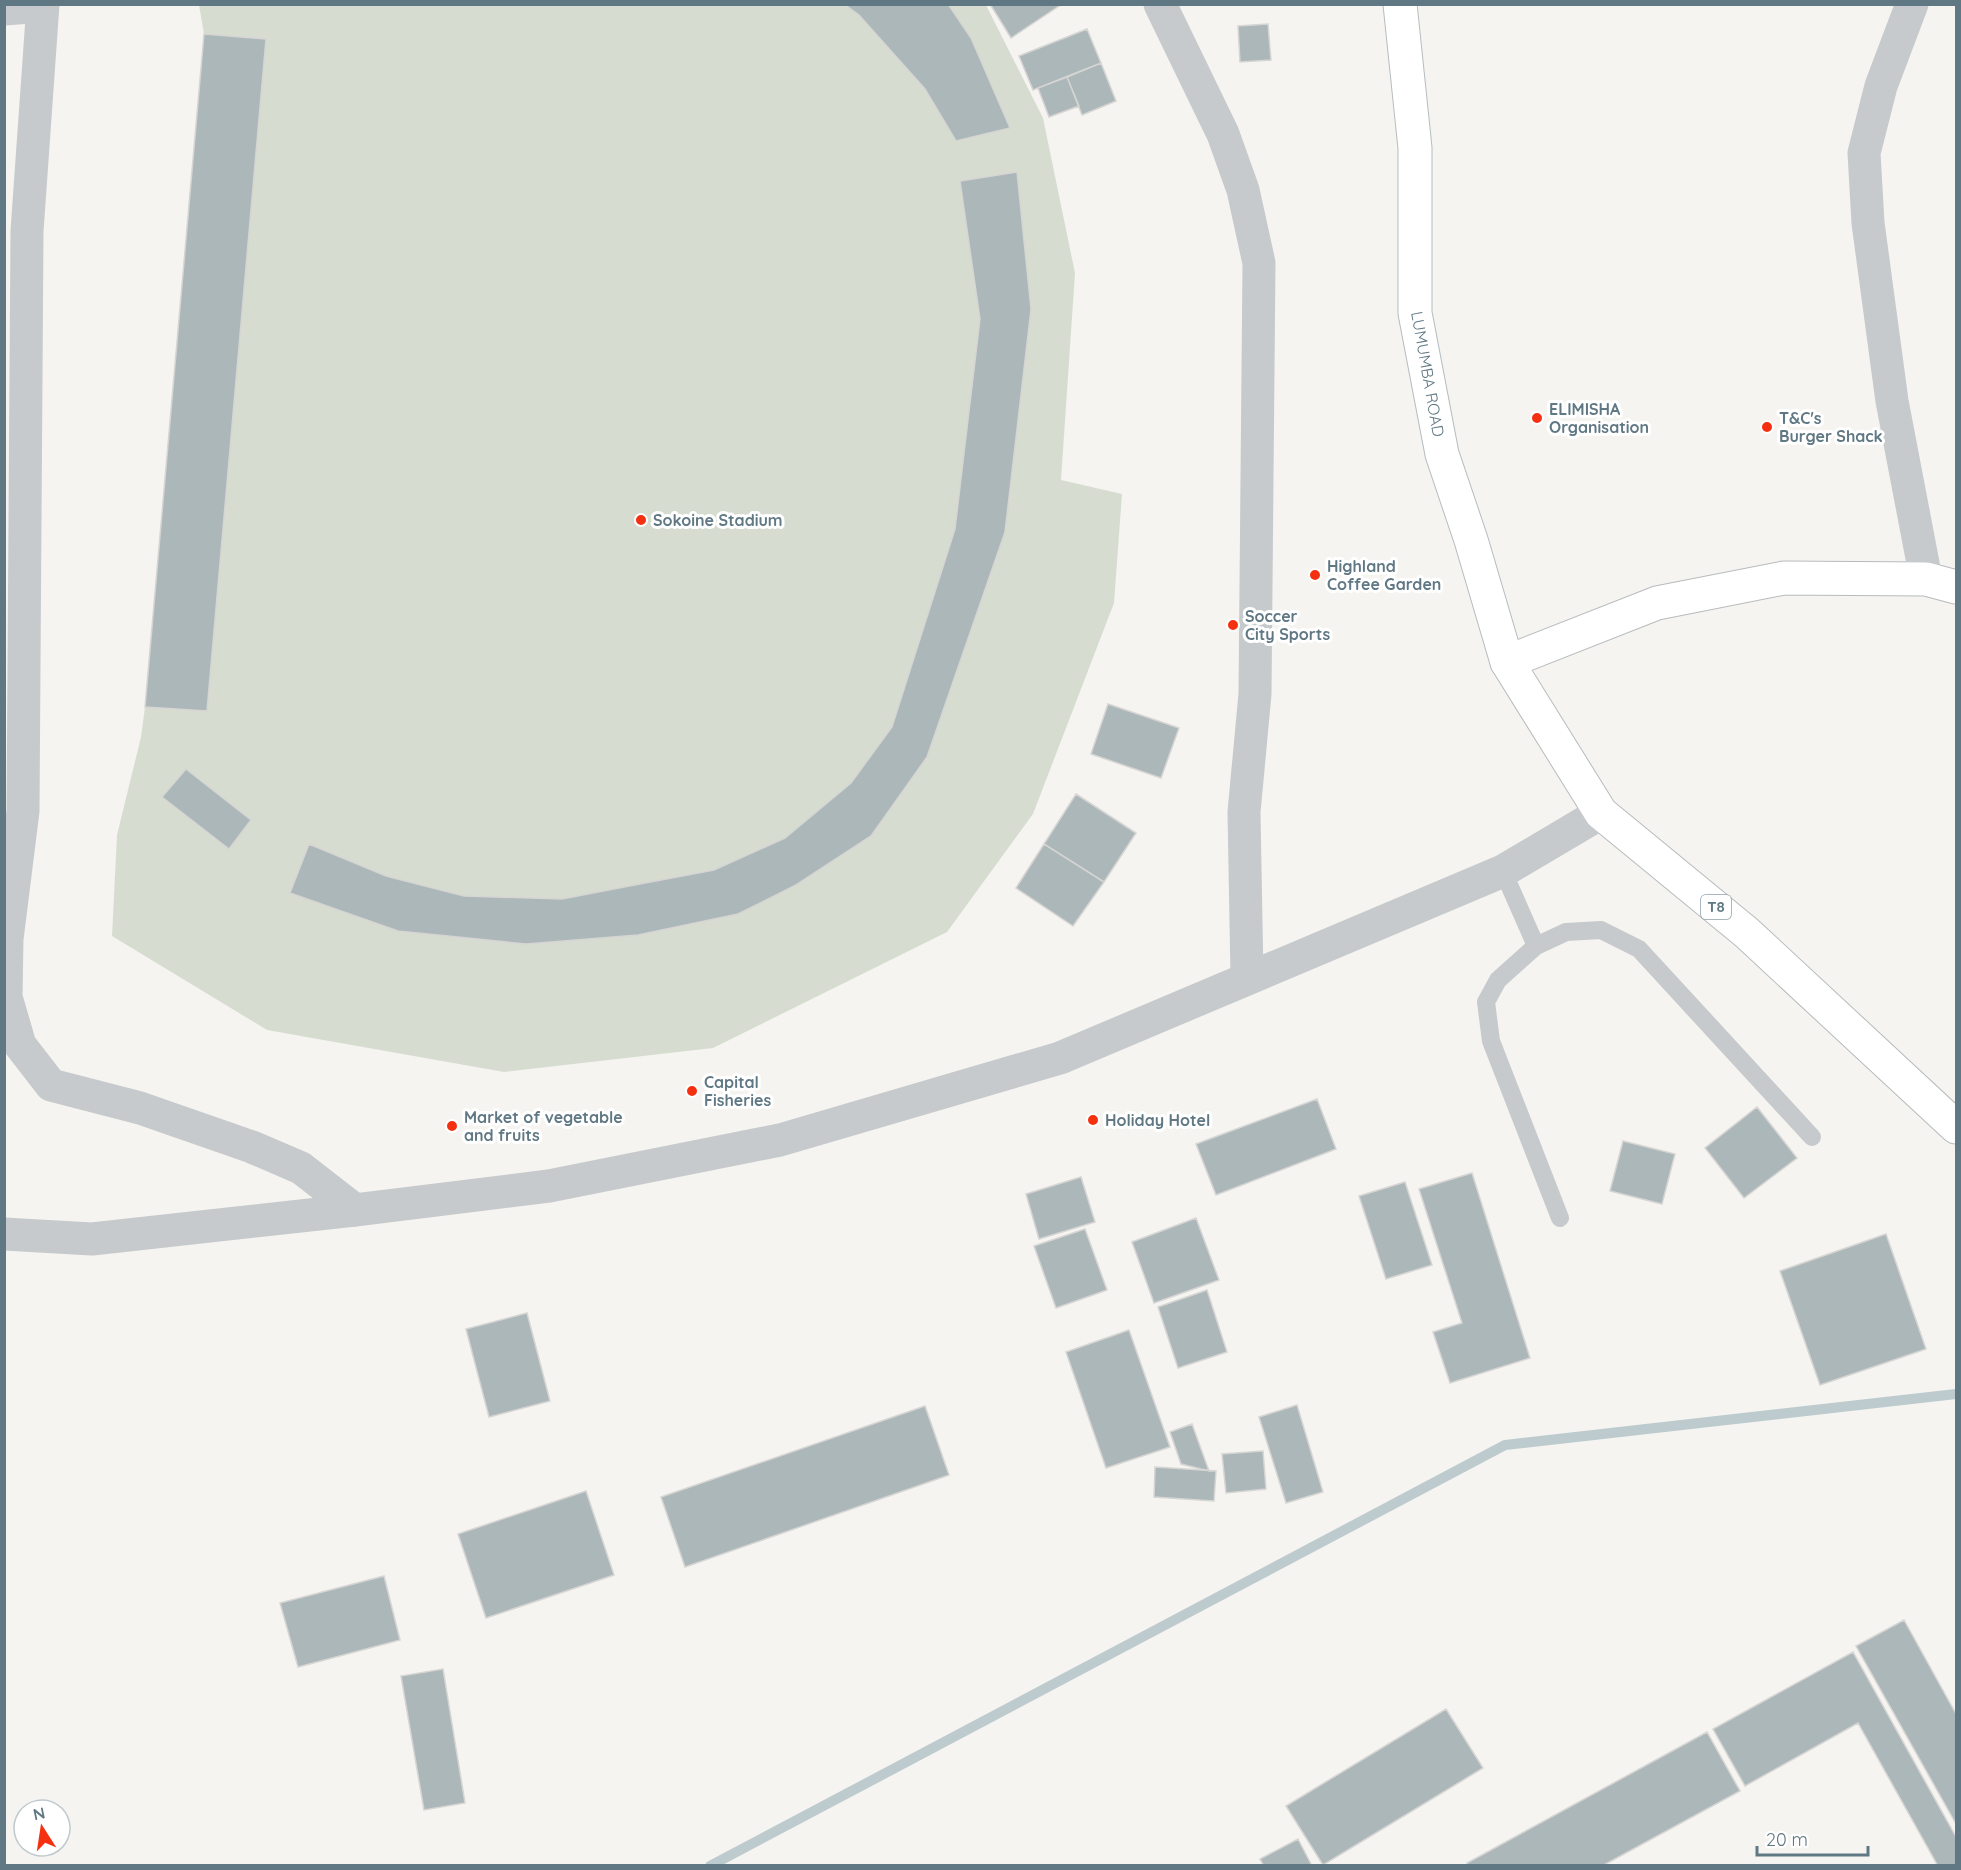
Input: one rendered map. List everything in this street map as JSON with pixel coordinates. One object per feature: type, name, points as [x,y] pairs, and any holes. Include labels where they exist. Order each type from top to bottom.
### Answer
[{"type":"main road","name":"LUMUMBA ROAD","points":[[1400,4],[1415,148],[1415,313],[1442,454],[1472,540],[1507,662]]},
{"type":"main road","points":[[1507,662],[1657,603],[1784,578],[1941,583]]},
{"type":"main road","name":"T8","points":[[1507,662],[1601,813],[1747,933],[1956,1127]]},
{"type":"street","points":[[1160,4],[1223,134],[1244,190],[1259,263],[1255,694],[1244,812],[1247,977]]},
{"type":"street","points":[[1912,4],[1881,86],[1864,153],[1868,223],[1892,401],[1941,583]]},
{"type":"street","points":[[4,9],[43,5],[27,231],[23,811],[7,939],[6,997],[20,1045],[51,1085],[140,1108],[252,1147],[301,1168],[355,1210]]},
{"type":"street","points":[[4,1234],[92,1239],[355,1210],[549,1186],[780,1140],[1060,1058],[1247,977],[1503,871],[1601,813]]},
{"type":"lane","points":[[1503,871],[1536,946]]},
{"type":"lane","points":[[1560,1218],[1491,1041],[1486,1002],[1498,980],[1536,946],[1566,932],[1601,930],[1639,949],[1812,1137]]},
{"type":"shaded area","name":"Sokoine Stadium","points":[[199,5],[986,5],[1043,118],[1075,273],[1061,480],[1122,494],[1114,603],[1033,814],[947,932],[713,1048],[504,1072],[267,1030],[112,936],[117,835],[141,737],[145,707],[204,34]]},
{"type":"building","points":[[844,4],[948,4],[971,38],[1010,128],[956,141],[925,89],[859,15]]},
{"type":"building","points":[[990,4],[1062,4],[1011,38]]},
{"type":"building","points":[[1268,24],[1271,60],[1240,62],[1238,26]]},
{"type":"building","points":[[1087,29],[1101,63],[1033,90],[1019,56]]},
{"type":"building","points":[[204,34],[266,39],[207,711],[145,707]]},
{"type":"building","points":[[1101,63],[1116,101],[1082,115],[1067,77]]},
{"type":"building","points":[[1067,77],[1079,106],[1049,117],[1038,88]]},
{"type":"building","points":[[1017,172],[1031,309],[1005,532],[927,757],[871,836],[796,885],[738,914],[638,935],[526,944],[398,931],[290,893],[309,844],[386,876],[464,896],[562,899],[714,870],[785,838],[851,783],[892,727],[955,529],[980,319],[960,181]]},
{"type":"building","points":[[1108,704],[1179,728],[1161,778],[1091,754]]},
{"type":"building","points":[[186,769],[251,820],[229,849],[162,797]]},
{"type":"building","points":[[1076,794],[1136,833],[1104,882],[1044,844]]},
{"type":"building","points":[[1044,844],[1104,882],[1073,926],[1016,888]]},
{"type":"building","points":[[1317,1099],[1336,1149],[1216,1195],[1196,1144]]},
{"type":"building","points":[[1757,1107],[1797,1158],[1744,1198],[1705,1148]]},
{"type":"building","points":[[1623,1141],[1675,1154],[1662,1204],[1610,1191]]},
{"type":"building","points":[[1472,1173],[1530,1358],[1450,1383],[1433,1332],[1462,1323],[1419,1189]]},
{"type":"building","points":[[1081,1177],[1095,1222],[1039,1239],[1026,1194]]},
{"type":"building","points":[[1405,1182],[1432,1265],[1386,1279],[1359,1196]]},
{"type":"building","points":[[1196,1218],[1219,1280],[1154,1303],[1132,1242]]},
{"type":"building","points":[[1085,1229],[1107,1290],[1056,1308],[1034,1246]]},
{"type":"building","points":[[1886,1234],[1926,1349],[1820,1385],[1780,1271]]},
{"type":"building","points":[[1207,1290],[1227,1352],[1178,1368],[1158,1307]]},
{"type":"building","points":[[527,1313],[550,1401],[489,1417],[466,1329]]},
{"type":"building","points":[[1129,1330],[1170,1447],[1106,1468],[1066,1352]]},
{"type":"building","points":[[1297,1405],[1323,1492],[1286,1503],[1259,1417]]},
{"type":"building","points":[[925,1406],[949,1475],[685,1567],[661,1497]]},
{"type":"building","points":[[1192,1424],[1209,1471],[1181,1464],[1170,1432]]},
{"type":"building","points":[[1263,1451],[1266,1489],[1226,1493],[1222,1454]]},
{"type":"building","points":[[1155,1467],[1216,1471],[1214,1501],[1154,1497]]},
{"type":"building","points":[[586,1491],[614,1575],[486,1618],[458,1534]]},
{"type":"building","points":[[384,1576],[400,1640],[298,1667],[280,1603]]},
{"type":"building","points":[[1904,1620],[1956,1714],[1956,1824],[1856,1646]]},
{"type":"building","points":[[1853,1652],[1956,1837],[1956,1866],[1938,1866],[1858,1723],[1745,1786],[1713,1729]]},
{"type":"building","points":[[443,1669],[465,1803],[424,1810],[401,1676]]},
{"type":"building","points":[[1446,1709],[1483,1768],[1323,1865],[1286,1806]]},
{"type":"building","points":[[1707,1732],[1740,1791],[1602,1866],[1469,1866],[1467,1863]]},
{"type":"building","points":[[1298,1839],[1312,1866],[1264,1866],[1260,1859]]},
{"type":"waterway","points":[[710,1866],[1505,1445],[1956,1394]]},
{"type":"place","name":"ELIMISHA Organisation","points":[[1537,418]]},
{"type":"place","name":"T&C's Burger Shack","points":[[1767,427]]},
{"type":"place","name":"Sokoine Stadium","points":[[641,520]]},
{"type":"place","name":"Highland Coffee Garden","points":[[1315,575]]},
{"type":"place","name":"Soccer City Sports","points":[[1233,625]]},
{"type":"place","name":"Capital Fisheries","points":[[692,1091]]},
{"type":"place","name":"Holiday Hotel","points":[[1093,1120]]},
{"type":"place","name":"Market of vegetable and fruits","points":[[452,1126]]}]
